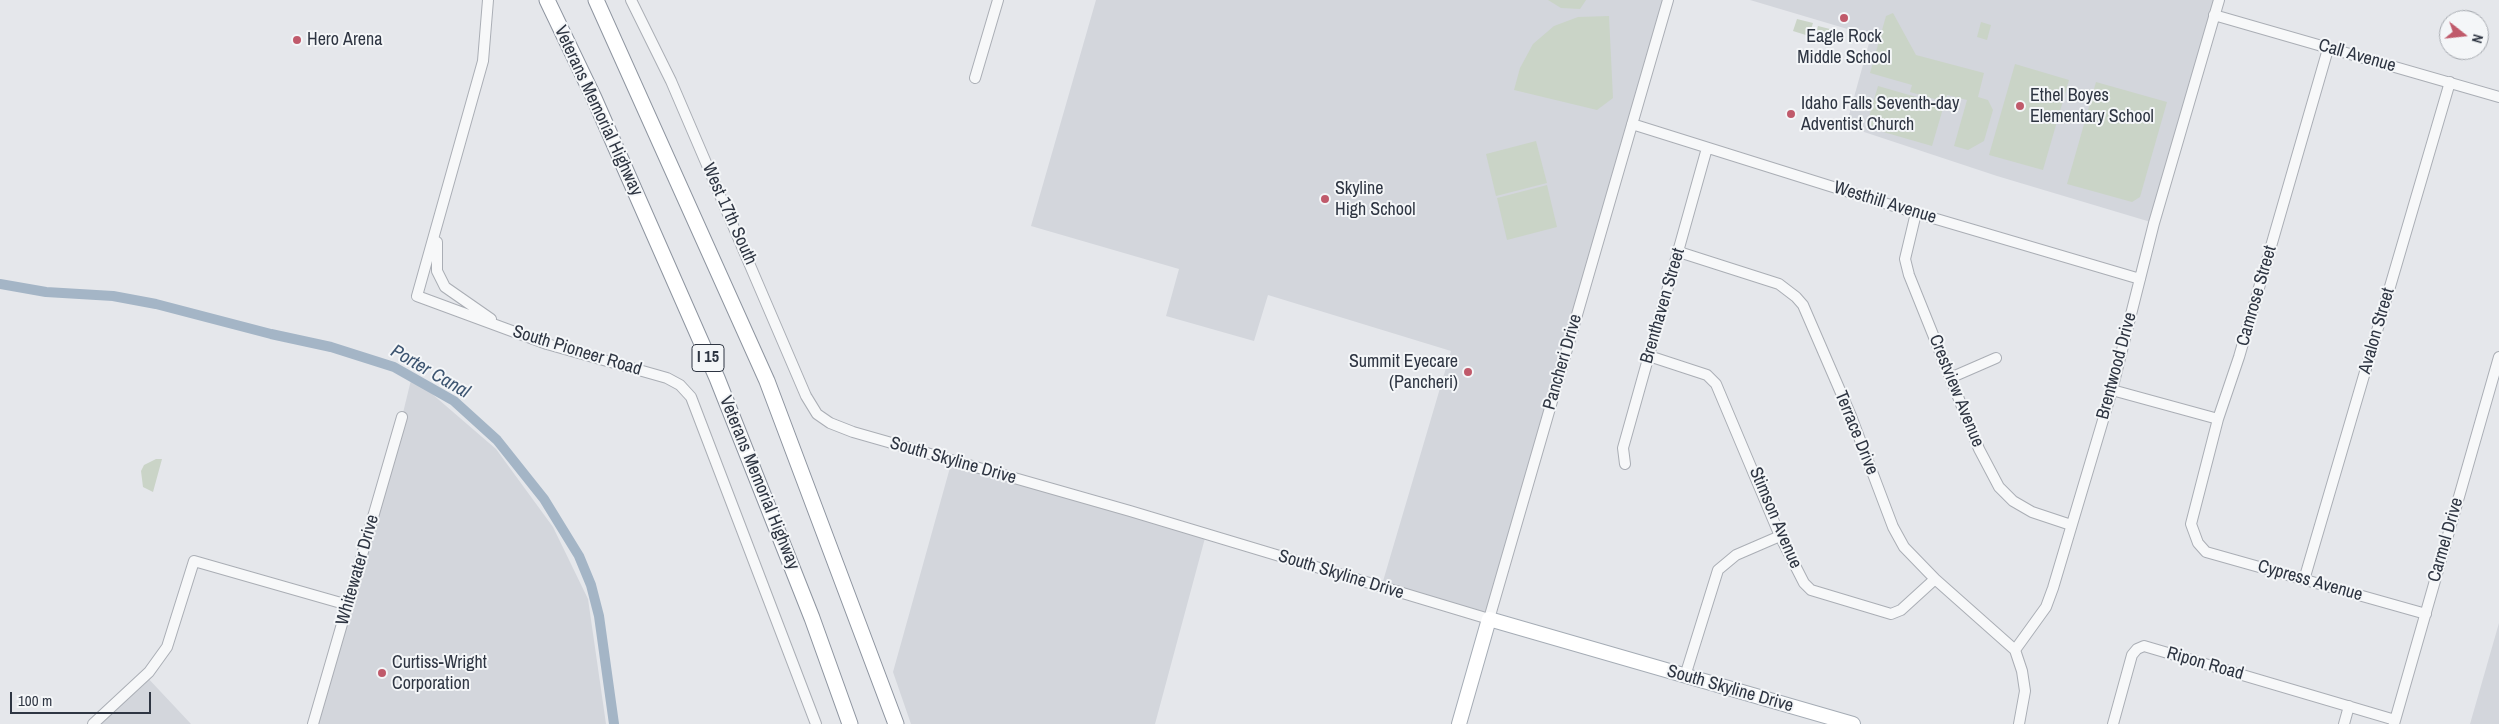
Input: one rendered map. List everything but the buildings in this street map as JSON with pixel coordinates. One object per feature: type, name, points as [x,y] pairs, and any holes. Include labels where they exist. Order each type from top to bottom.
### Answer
[{"type":"highway","name":"Veterans Memorial Highway","points":[[547,0],[594,98],[717,378],[812,618],[850,724]]},
{"type":"highway","name":"I 15","points":[[596,0],[767,382],[896,724]]},
{"type":"main road","name":"South Skyline Drive","points":[[1489,618],[1853,724]]},
{"type":"main road","name":"Pancheri Drive","points":[[1459,724],[1489,618]]},
{"type":"street","name":"South Pioneer Road","points":[[488,0],[483,61],[417,296],[548,344],[667,378],[680,385],[691,397],[816,724]]},
{"type":"street","name":"West 17th South","points":[[631,0],[671,81],[806,396],[817,414],[830,423]]},
{"type":"street","points":[[975,78],[998,0]]},
{"type":"street","name":"Pancheri Drive","points":[[1489,618],[1668,0]]},
{"type":"street","name":"Brentwood Drive","points":[[2014,650],[2046,607],[2053,588],[2070,525],[2112,390],[2140,279],[2219,0]]},
{"type":"street","name":"Call Avenue","points":[[2214,16],[2499,97]]},
{"type":"street","name":"Camrose Street","points":[[2198,542],[2191,524],[2218,419],[2239,357],[2328,49]]},
{"type":"street","name":"Avalon Street","points":[[2304,580],[2450,82]]},
{"type":"street","name":"Westhill Avenue","points":[[1632,124],[1916,213],[2140,279]]},
{"type":"street","name":"Brenthaven Street","points":[[1625,464],[1622,448],[1707,148]]},
{"type":"street","name":"Crestview Avenue","points":[[1916,213],[1905,259],[1909,275],[1979,449],[1999,487],[2014,501],[2032,512],[2070,525]]},
{"type":"street","points":[[438,224],[437,264],[440,280],[445,287],[507,329]]},
{"type":"street","name":"Terrace Drive","points":[[1679,252],[1779,284],[1786,288],[1803,305],[1850,416],[1893,527],[1904,548],[1934,579],[2014,650]]},
{"type":"street","name":"Stimson Avenue","points":[[1649,356],[1707,375],[1716,384],[1746,449],[1780,536],[1804,583],[1811,590],[1891,614],[1901,610],[1934,579]]},
{"type":"street","name":"Carmel Drive","points":[[2395,722],[2499,357]]},
{"type":"street","points":[[1950,378],[1996,358]]},
{"type":"street","points":[[2112,390],[2218,419]]},
{"type":"street","name":"Whitewater Drive","points":[[313,724],[402,417]]},
{"type":"street","name":"South Skyline Drive","points":[[830,423],[853,432],[1139,513],[1489,618]]},
{"type":"street","points":[[1685,676],[1718,570],[1736,555],[1780,536]]},
{"type":"street","name":"Cypress Avenue","points":[[2198,542],[2206,552],[2426,614]]},
{"type":"street","points":[[93,724],[149,672],[167,647],[194,561],[348,605]]},
{"type":"street","name":"Ripon Road","points":[[2113,724],[2132,655],[2137,649],[2144,646],[2349,706],[2395,722]]},
{"type":"street","points":[[2014,650],[2022,671],[2025,691],[2019,724]]},
{"type":"street","points":[[2344,724],[2349,706]]},
{"type":"shaded area","name":"Skyline High School","points":[[1096,0],[1668,0],[1489,619],[1381,588],[1451,351],[1268,295],[1254,341],[1166,316],[1179,269],[1031,226]]},
{"type":"shaded area","points":[[1548,0],[1586,0],[1580,9],[1561,8]]},
{"type":"shaded area","name":"Ethel Boyes Elementary School","points":[[1750,0],[2219,0],[2154,223],[1997,176],[1846,126],[1871,36]]},
{"type":"shaded area","points":[[1893,13],[1916,55],[1984,73],[1978,97],[1988,100],[1993,110],[1984,141],[1968,150],[1954,146],[1967,100],[1947,95],[1945,102],[1910,92],[1912,85],[1870,73],[1886,16]]},
{"type":"shaded area","points":[[1609,16],[1613,98],[1597,110],[1514,90],[1520,68],[1533,44],[1554,26],[1578,17]]},
{"type":"shaded area","points":[[1797,19],[1813,23],[1809,36],[1793,31]]},
{"type":"shaded area","points":[[1981,22],[1991,25],[1987,40],[1977,37]]},
{"type":"shaded area","points":[[1818,26],[1834,30],[1829,45],[1814,40]]},
{"type":"shaded area","points":[[2015,64],[2069,80],[2043,170],[1989,155]]},
{"type":"shaded area","points":[[2096,82],[2167,102],[2140,197],[2132,202],[2067,184]]},
{"type":"shaded area","points":[[1878,86],[1944,105],[1932,146],[1866,127]]},
{"type":"shaded area","points":[[1536,141],[1547,183],[1496,196],[1486,154]]},
{"type":"shaded area","points":[[1547,185],[1557,227],[1507,240],[1497,198]]},
{"type":"shaded area","points":[[411,380],[431,393],[496,449],[553,527],[588,599],[606,724],[313,724]]},
{"type":"shaded area","points":[[156,459],[162,459],[153,492],[143,487],[141,471],[144,465]]},
{"type":"shaded area","points":[[951,464],[1205,538],[1155,724],[911,724],[893,672]]},
{"type":"shaded area","points":[[2499,623],[2499,724],[2470,724]]},
{"type":"shaded area","points":[[145,675],[191,724],[93,724]]},
{"type":"waterway","name":"Porter Canal","points":[[0,284],[46,292],[113,296],[156,304],[271,334],[331,347],[394,367],[454,401],[497,440],[544,499],[579,556],[591,585],[599,616],[614,724]]},
{"type":"place","name":"Eagle Rock Middle School","points":[[1844,18]]},
{"type":"place","name":"Hero Arena","points":[[297,40]]},
{"type":"place","name":"Ethel Boyes Elementary School","points":[[2020,106]]},
{"type":"place","name":"Idaho Falls Seventh-day Adventist Church","points":[[1791,114]]},
{"type":"place","name":"Skyline High School","points":[[1325,199]]},
{"type":"place","name":"Summit Eyecare (Pancheri)","points":[[1468,372]]},
{"type":"place","name":"Curtiss-Wright Corporation","points":[[382,673]]}]
